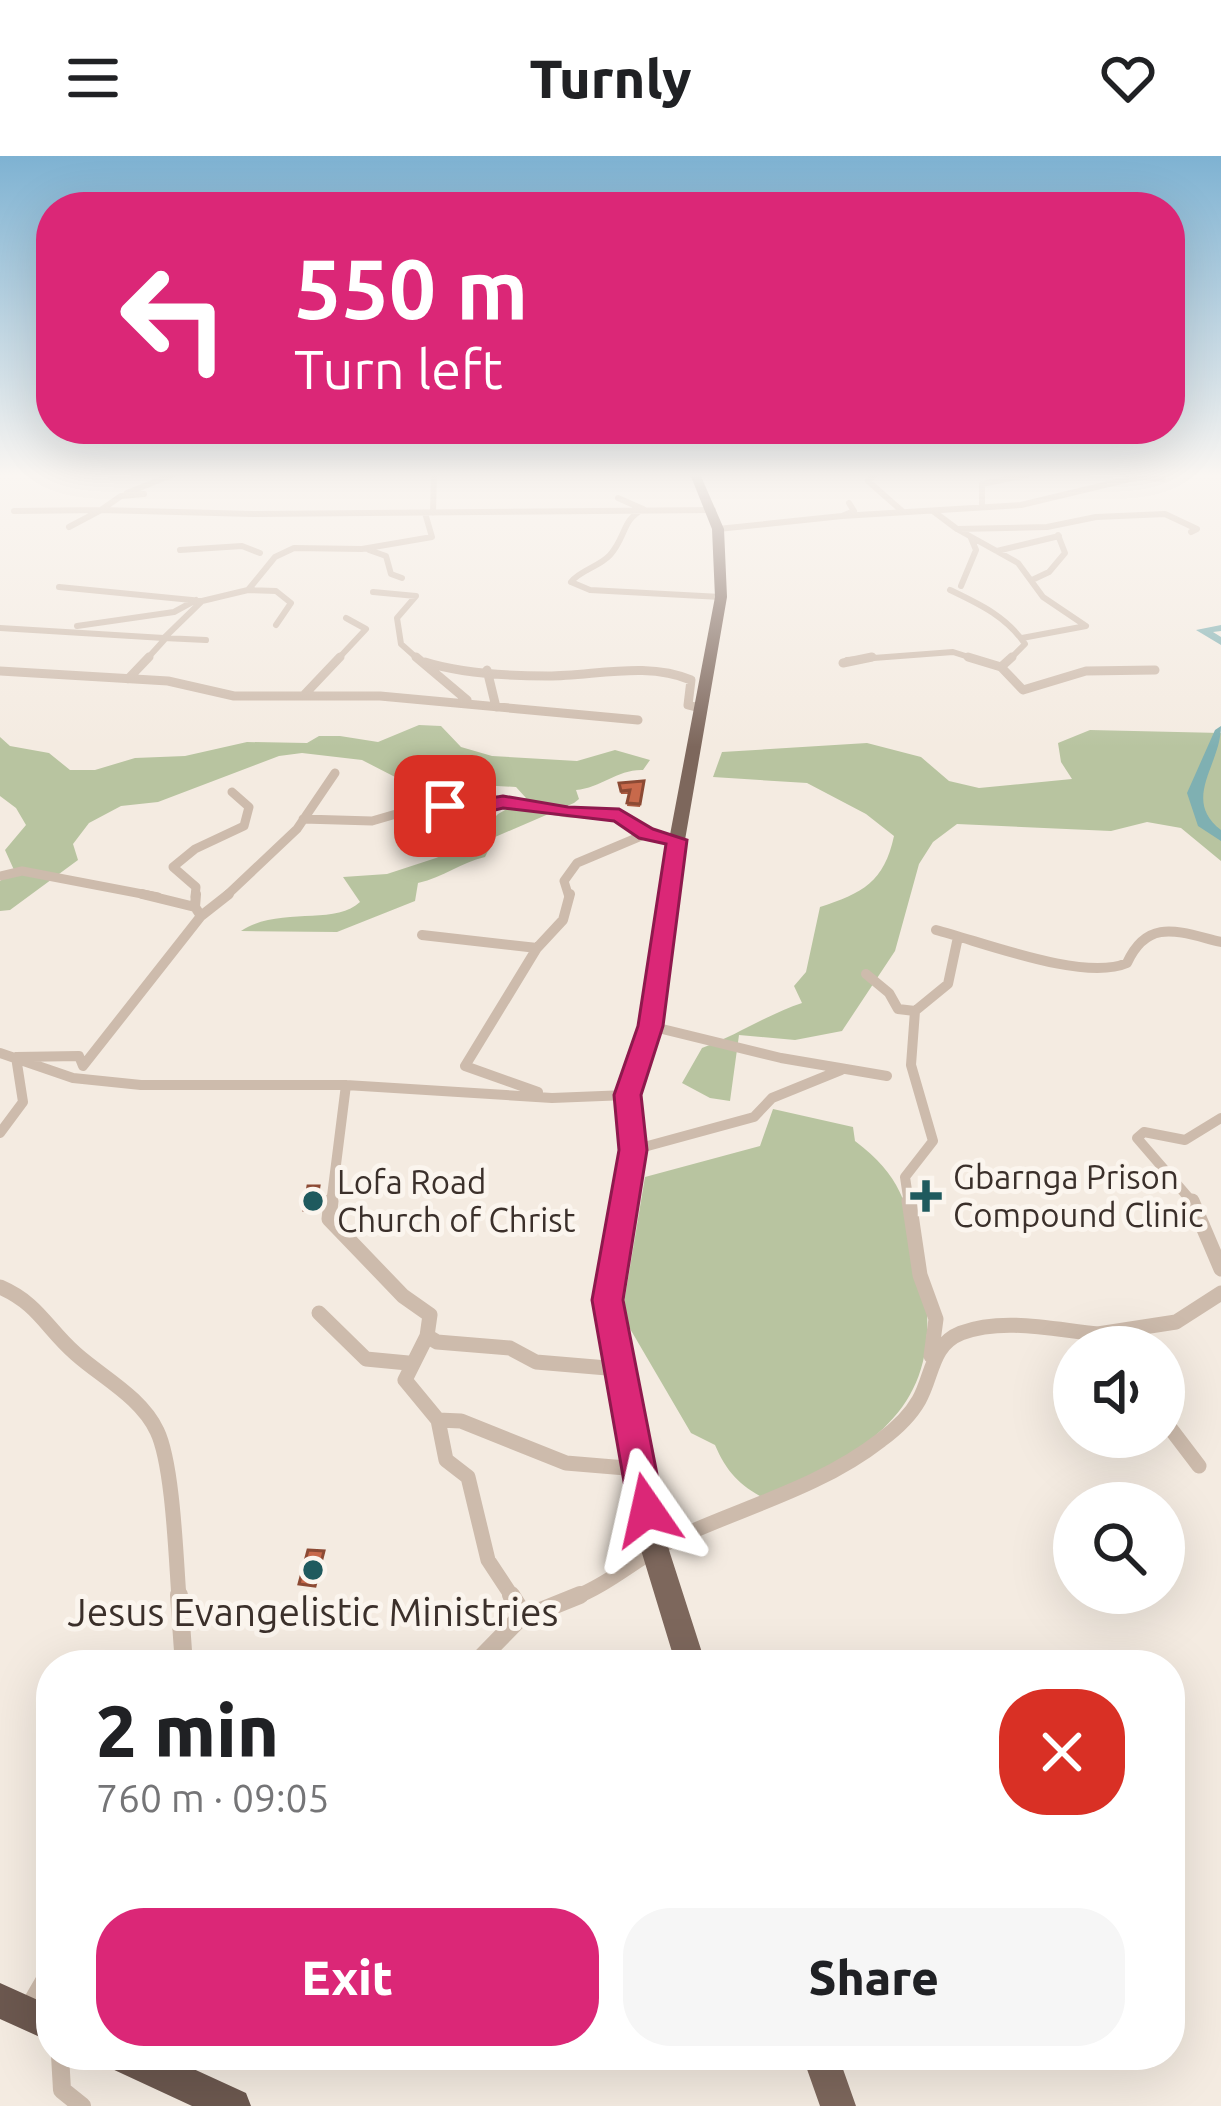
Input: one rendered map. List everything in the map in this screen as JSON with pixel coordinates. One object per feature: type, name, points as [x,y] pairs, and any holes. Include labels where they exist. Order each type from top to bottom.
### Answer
[{"type":"highway","points":[[155,2070],[233,2106]]},
{"type":"main road","points":[[686,1650],[655,1550],[608,1300],[633,1150],[627,1095],[650,1026],[677,840],[721,597],[719,565]]},
{"type":"main road","points":[[825,2070],[838,2106]]},
{"type":"street","points":[[248,590],[272,565]]},
{"type":"street","points":[[388,565],[391,574],[402,578]]},
{"type":"street","points":[[600,565],[574,575],[572,582],[590,590],[721,597]]},
{"type":"street","points":[[961,586],[970,565]]},
{"type":"street","points":[[1020,565],[1042,597],[1086,626],[1041,639],[1022,638]]},
{"type":"street","points":[[1032,580],[1054,565]]},
{"type":"street","points":[[1032,580],[1054,584]]},
{"type":"street","points":[[59,587],[199,600]]},
{"type":"street","points":[[58,630],[174,612],[199,600],[248,590],[276,591],[291,603],[276,625]]},
{"type":"street","points":[[950,590],[1005,616],[1022,638],[1025,644],[1001,668]]},
{"type":"street","points":[[373,592],[416,596],[397,618],[401,644],[425,662],[571,676],[625,670],[682,676],[691,680],[688,705],[700,708]]},
{"type":"street","points":[[128,679],[199,600]]},
{"type":"street","points":[[304,695],[366,629],[346,618]]},
{"type":"street","points":[[0,628],[206,640]]},
{"type":"street","points":[[843,663],[849,658],[946,652],[1001,668],[1023,690],[1086,671],[1155,670]]},
{"type":"street","points":[[425,662],[431,676],[466,700],[464,705]]},
{"type":"street","points":[[487,670],[496,707]]},
{"type":"street","points":[[0,671],[205,687],[233,696],[425,698],[638,720]]},
{"type":"street","points":[[16,1057],[79,1056],[83,1066],[198,912],[234,894],[320,805],[335,773]]},
{"type":"street","points":[[198,912],[196,887],[173,866],[199,846],[234,836],[246,823],[249,807],[232,792]]},
{"type":"street","points":[[302,819],[372,821],[434,803],[471,809],[503,802],[568,813],[619,815],[646,834],[677,840]]},
{"type":"street","points":[[553,1098],[465,1066],[537,948],[563,920],[569,893],[564,880],[577,862],[646,834]]},
{"type":"street","points":[[0,876],[22,871],[198,912]]},
{"type":"street","points":[[936,930],[1111,970],[1127,963],[1136,942],[1148,935],[1168,933],[1221,943]]},
{"type":"street","points":[[422,935],[537,948]]},
{"type":"street","points":[[488,1650],[523,1614],[599,1587],[655,1550],[848,1463],[894,1430],[915,1407],[928,1385],[936,1319],[920,1275],[905,1177],[933,1141],[908,1068],[907,1047],[915,1011],[947,983],[958,938]]},
{"type":"street","points":[[866,974],[890,993],[898,1009],[915,1011]]},
{"type":"street","points":[[650,1026],[886,1076]]},
{"type":"street","points":[[0,1053],[73,1078],[141,1085],[346,1085],[553,1098],[627,1095]]},
{"type":"street","points":[[0,1133],[23,1102],[16,1057]]},
{"type":"street","points":[[633,1150],[754,1117],[772,1098],[844,1069]]},
{"type":"street","points":[[346,1085],[329,1219],[403,1296],[430,1315],[428,1336],[408,1363],[407,1388],[438,1420],[446,1460],[468,1477],[488,1560],[523,1614]]},
{"type":"street","points":[[1221,1118],[1185,1140],[1144,1132],[1137,1138],[1182,1185],[1203,1220],[1209,1250],[1221,1269]]},
{"type":"street","points":[[0,1287],[29,1300],[72,1351],[131,1397],[158,1432],[173,1517],[183,1650]]},
{"type":"street","points":[[1161,1326],[1176,1322],[1221,1294]]},
{"type":"street","points":[[319,1313],[367,1359],[408,1363]]},
{"type":"street","points":[[931,1357],[945,1341],[965,1331],[1018,1328],[1053,1333]]},
{"type":"street","points":[[428,1336],[437,1342],[510,1348],[536,1363],[619,1369]]},
{"type":"street","points":[[438,1420],[461,1421],[566,1462],[639,1469]]},
{"type":"street","points":[[1185,1448],[1199,1466]]},
{"type":"street","points":[[61,2070],[62,2090],[82,2106]]},
{"type":"green space","points":[[419,725],[441,726],[461,747],[492,756],[577,761],[615,750],[650,760],[643,770],[576,790],[579,799],[574,803],[495,837],[485,857],[418,883],[415,901],[337,932],[241,931],[272,919],[349,909],[360,902],[343,877],[387,874],[467,845],[498,814],[526,798],[516,787],[443,783],[427,769],[397,778],[362,760],[302,753],[279,756],[158,802],[121,806],[89,823],[73,844],[78,860],[10,910],[0,911],[0,881],[14,870],[5,850],[26,825],[16,808],[0,796],[0,737],[10,746],[49,753],[70,770],[95,770],[135,758],[185,756],[247,742],[307,743],[319,736],[340,736],[378,742]]},
{"type":"green space","points":[[1090,730],[1221,733],[1221,861],[1181,828],[1147,822],[1111,831],[957,824],[933,842],[919,864],[895,951],[842,1031],[795,1040],[739,1035],[730,1101],[710,1098],[682,1083],[702,1048],[802,1003],[794,986],[806,972],[820,907],[869,884],[884,865],[894,836],[866,814],[807,783],[713,777],[722,752],[867,743],[921,757],[949,781],[979,788],[1072,779],[1061,762],[1058,743]]},
{"type":"green space","points":[[773,1109],[853,1127],[855,1141],[883,1166],[906,1206],[927,1306],[926,1348],[916,1382],[899,1411],[845,1458],[768,1500],[736,1478],[715,1445],[691,1433],[622,1315],[645,1177],[760,1146]]},
{"type":"building","points":[[644,781],[640,804],[627,803],[630,790],[621,791],[619,783]]},
{"type":"building","name":"Lofa Road Church of Christ","points":[[308,1186],[319,1186],[315,1210],[304,1210]]},
{"type":"building","name":"Jesus Evangelistic Ministries","points":[[308,1550],[324,1551],[315,1586],[299,1584]]},
{"type":"waterway","points":[[1221,628],[1202,630],[1221,642]]},
{"type":"waterway","points":[[1221,730],[1194,793],[1203,823],[1221,837]]},
{"type":"place","name":"Gbarnga Prison Compound Clinic","points":[[926,1196]]},
{"type":"place","name":"Lofa Road Church of Christ","points":[[313,1201]]},
{"type":"place","name":"Jesus Evangelistic Ministries","points":[[313,1570]]},
{"type":"route","points":[[445,806],[471,809],[503,802],[568,813],[619,815],[646,834],[677,840],[650,1026],[627,1095],[633,1150],[608,1300],[647,1510]]}]
